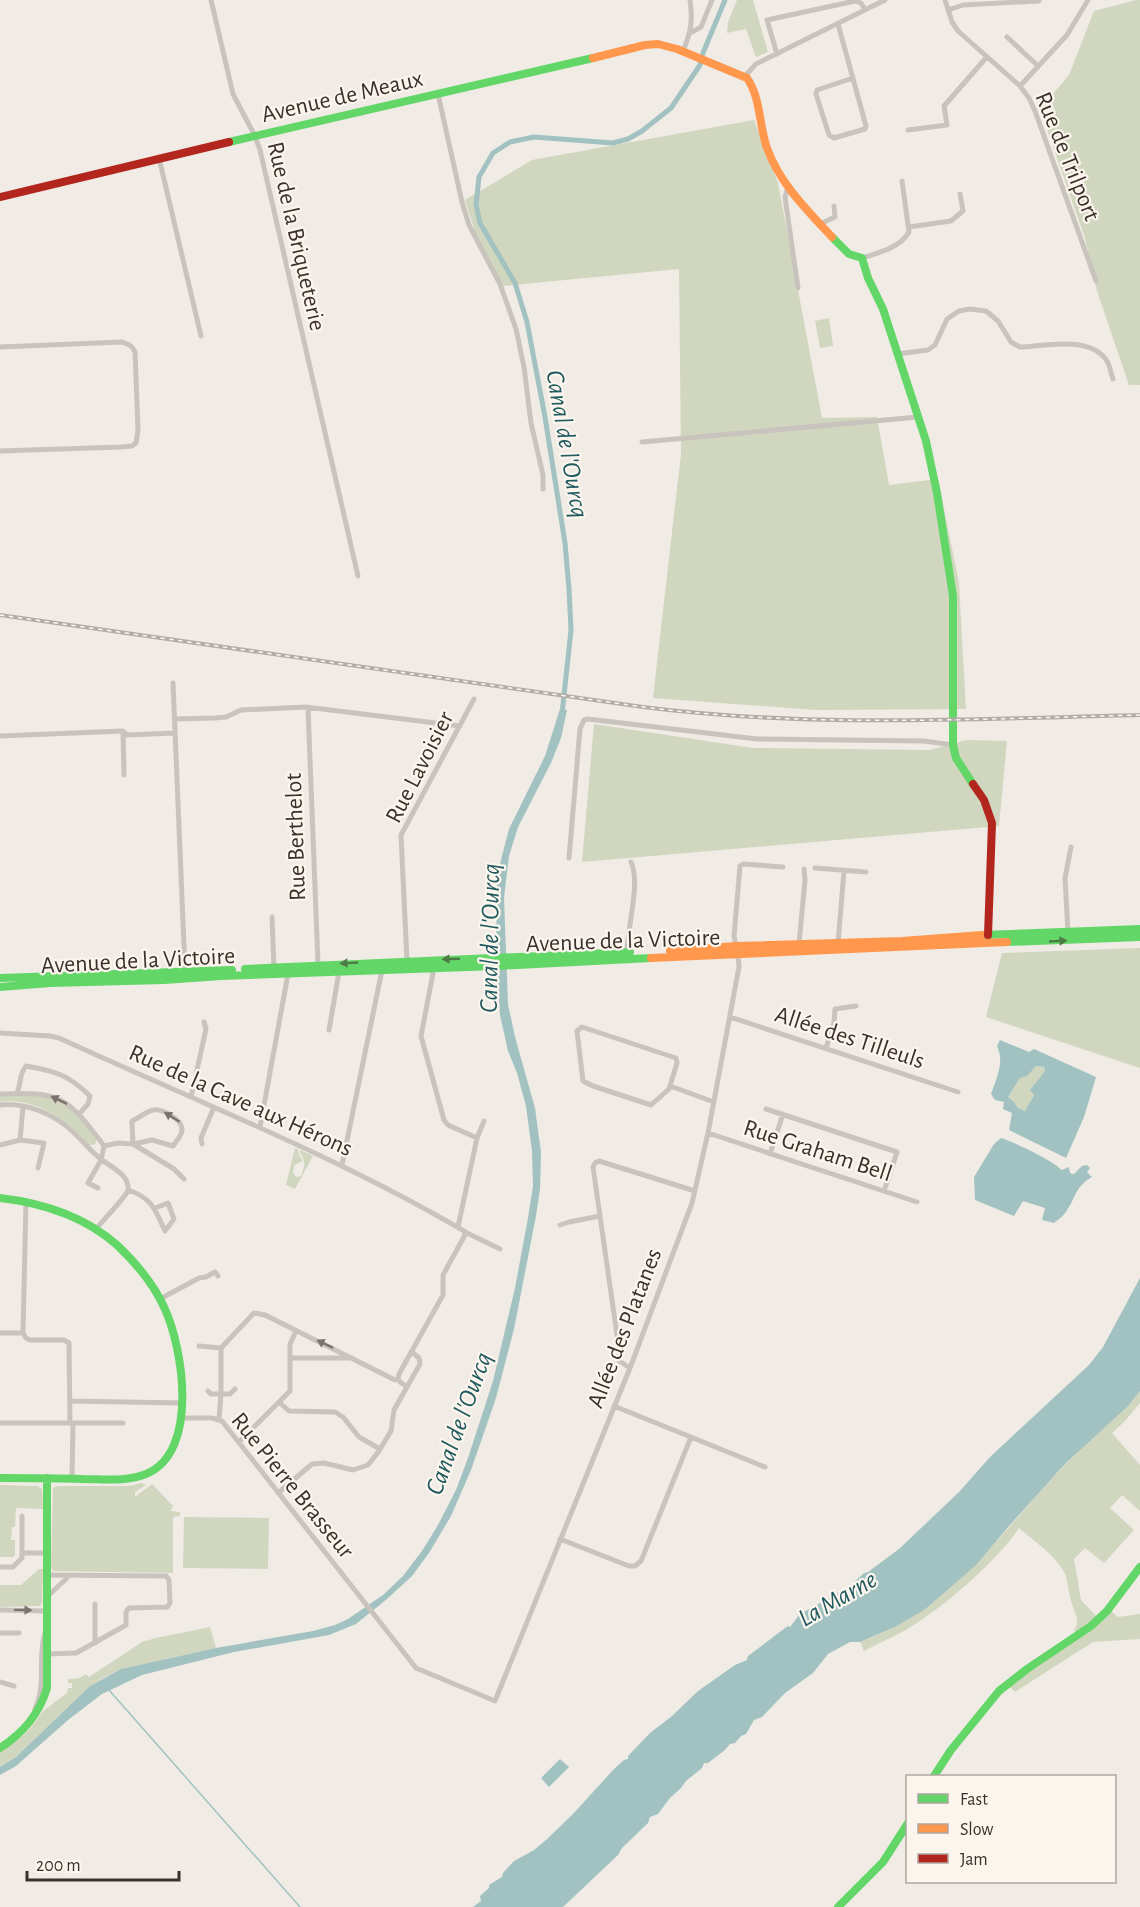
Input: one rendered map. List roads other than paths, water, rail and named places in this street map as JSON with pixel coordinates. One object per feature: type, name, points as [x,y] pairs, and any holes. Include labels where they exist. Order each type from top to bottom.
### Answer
[{"type":"street","name":"Rue de la Briqueterie","points":[[211,0],[233,94],[255,136],[278,225],[358,576]]},
{"type":"street","points":[[682,51],[690,33],[692,14],[690,0]]},
{"type":"street","points":[[690,33],[700,27],[712,0]]},
{"type":"street","points":[[885,0],[756,64],[744,76],[753,87],[766,146],[774,166],[788,187],[849,254],[862,258],[882,252],[906,237],[909,227],[902,181]]},
{"type":"street","name":"Rue de Trilport","points":[[945,0],[952,22],[958,31],[1020,86],[1029,98],[1096,281]]},
{"type":"street","points":[[1020,86],[1068,35],[1088,0]]},
{"type":"street","points":[[777,54],[767,20],[855,1],[861,3],[865,10]]},
{"type":"street","points":[[948,10],[963,5],[1039,1]]},
{"type":"street","points":[[838,24],[853,78],[866,126],[865,129],[834,138],[829,135],[816,94],[817,90],[853,78]]},
{"type":"street","points":[[1007,37],[1038,66]]},
{"type":"street","name":"Avenue de Meaux","points":[[0,198],[159,158],[645,45],[658,44],[682,51],[744,76]]},
{"type":"street","points":[[908,130],[947,125],[944,106],[986,58]]},
{"type":"street","points":[[438,94],[469,225],[500,284],[516,329],[524,367],[531,423],[543,474],[543,489]]},
{"type":"street","points":[[159,158],[201,336]]},
{"type":"street","points":[[788,187],[785,197],[798,288]]},
{"type":"street","points":[[909,227],[951,221],[963,211],[960,194]]},
{"type":"street","points":[[820,224],[835,217],[834,206]]},
{"type":"street","points":[[862,258],[867,277],[883,309],[926,441],[937,493],[953,596],[955,728],[953,745],[956,758],[984,800],[993,829],[988,935],[983,941],[952,942],[944,946]]},
{"type":"street","points":[[897,354],[928,350],[935,345],[947,319],[959,311],[970,309],[986,311],[998,321],[1011,342],[1020,347],[1083,345],[1097,351],[1107,362],[1113,379]]},
{"type":"street","points":[[0,347],[122,342],[132,347],[136,369],[138,439],[132,446],[0,451]]},
{"type":"street","points":[[642,442],[918,417]]},
{"type":"street","points":[[173,683],[185,970]]},
{"type":"street","name":"Rue Lavoisier","points":[[407,961],[401,835],[474,699]]},
{"type":"street","points":[[174,719],[226,717],[241,710],[308,708],[460,726]]},
{"type":"street","name":"Rue Berthelot","points":[[308,708],[318,964]]},
{"type":"street","points":[[569,858],[580,729],[584,720],[757,739],[924,741],[953,745]]},
{"type":"street","points":[[452,724],[456,735]]},
{"type":"street","points":[[0,736],[123,731],[128,735],[175,733]]},
{"type":"street","points":[[123,731],[124,775]]},
{"type":"street","points":[[1068,932],[1065,878],[1071,847]]},
{"type":"street","points":[[627,952],[633,903],[634,868],[631,862]]},
{"type":"street","name":"Allée des Platanes","points":[[375,1615],[416,1668],[495,1701],[630,1368],[695,1191],[739,967],[734,936],[740,866],[742,864],[783,867]]},
{"type":"street","points":[[814,868],[866,872]]},
{"type":"street","points":[[800,944],[804,869]]},
{"type":"street","points":[[837,943],[844,871]]},
{"type":"street","points":[[272,917],[274,968]]},
{"type":"street","name":"Avenue de la Victoire","points":[[511,961],[566,954],[1140,929]]},
{"type":"street","points":[[988,935],[1000,944]]},
{"type":"street","name":"Avenue de la Victoire","points":[[0,978],[407,961],[495,962],[738,955],[1140,937]]},
{"type":"street","points":[[738,955],[744,950],[770,948],[779,944]]},
{"type":"street","name":"Avenue de la Victoire","points":[[0,987],[70,982],[486,966],[495,962]]},
{"type":"street","points":[[434,968],[422,1040],[444,1120],[448,1125],[477,1138]]},
{"type":"street","points":[[342,1165],[382,970]]},
{"type":"street","points":[[329,1030],[339,972]]},
{"type":"street","points":[[260,1127],[288,974]]},
{"type":"street","points":[[826,1048],[834,1023],[835,1009],[856,1006]]},
{"type":"street","name":"Allée des Tilleuls","points":[[730,1017],[958,1092]]},
{"type":"street","points":[[191,1097],[206,1029],[204,1022]]},
{"type":"street","points":[[582,1027],[676,1058],[677,1063],[670,1086],[651,1105],[592,1086],[584,1081],[577,1031],[582,1027]]},
{"type":"street","name":"Rue de la Cave aux Hérons","points":[[0,1033],[55,1037],[342,1165],[465,1232]]},
{"type":"street","points":[[17,1093],[20,1087],[20,1073],[26,1066],[51,1072],[76,1082],[90,1096],[88,1104],[79,1114]]},
{"type":"street","points":[[670,1086],[714,1102]]},
{"type":"street","points":[[0,1094],[41,1094],[64,1101],[79,1114],[104,1146]]},
{"type":"street","points":[[0,1105],[8,1104],[34,1109],[60,1122],[101,1160],[124,1177],[128,1190],[96,1229]]},
{"type":"street","points":[[20,1140],[23,1107]]},
{"type":"street","points":[[202,1144],[201,1138],[214,1107]]},
{"type":"street","points":[[766,1109],[897,1152],[884,1191]]},
{"type":"street","points":[[104,1146],[118,1143],[133,1144],[152,1140],[175,1149],[183,1127],[180,1121],[160,1110],[152,1110],[132,1121],[133,1144]]},
{"type":"street","points":[[770,1154],[783,1114]]},
{"type":"street","points":[[458,1227],[477,1138],[484,1121]]},
{"type":"street","name":"Rue Graham Bell","points":[[708,1133],[917,1202]]},
{"type":"street","points":[[0,1145],[20,1140],[44,1143],[38,1168]]},
{"type":"street","points":[[133,1144],[174,1169],[184,1179]]},
{"type":"street","points":[[98,1188],[88,1183],[101,1160],[104,1146]]},
{"type":"street","points":[[630,1368],[619,1361],[620,1349],[593,1167],[599,1161],[695,1191]]},
{"type":"street","points":[[128,1190],[142,1195],[155,1208],[165,1231],[174,1219],[168,1203],[155,1208]]},
{"type":"street","points":[[0,1198],[26,1201],[60,1210],[96,1229],[134,1263],[160,1299],[171,1324],[178,1352],[182,1418],[178,1437],[166,1459],[151,1472],[133,1478],[0,1478]]},
{"type":"street","points":[[26,1201],[23,1333],[30,1340],[64,1340],[70,1346],[72,1479]]},
{"type":"street","points":[[560,1226],[568,1222],[600,1216]]},
{"type":"street","points":[[406,1387],[400,1382],[399,1374],[443,1295],[443,1275],[465,1232],[500,1249]]},
{"type":"street","points":[[160,1299],[199,1278],[215,1272],[218,1276]]},
{"type":"street","points":[[219,1419],[220,1348],[254,1313],[265,1315],[395,1380],[399,1378]]},
{"type":"street","points":[[239,1442],[290,1391],[290,1344],[296,1331]]},
{"type":"street","points":[[0,1333],[23,1333]]},
{"type":"street","points":[[199,1346],[220,1348]]},
{"type":"street","points":[[278,1493],[312,1464],[320,1463],[347,1470],[368,1465],[391,1431],[394,1410],[420,1364],[419,1358],[412,1352]]},
{"type":"street","points":[[290,1358],[353,1358]]},
{"type":"street","points":[[208,1391],[211,1394],[230,1394],[235,1389]]},
{"type":"street","points":[[70,1401],[181,1403]]},
{"type":"street","points":[[279,1402],[289,1411],[335,1412],[343,1417],[359,1437],[380,1449]]},
{"type":"street","points":[[614,1406],[765,1467]]},
{"type":"street","name":"Rue Pierre Brasseur","points":[[182,1418],[219,1419],[375,1615]]},
{"type":"street","points":[[0,1423],[123,1424]]},
{"type":"street","points":[[560,1539],[629,1566],[635,1566],[641,1561],[691,1437]]},
{"type":"street","points":[[0,1748],[27,1727],[38,1713],[47,1684],[47,1478]]},
{"type":"street","points":[[0,1567],[13,1567],[22,1558],[22,1516]]},
{"type":"street","points":[[22,1553],[47,1553]]},
{"type":"street","points":[[935,1775],[951,1750],[999,1691],[1098,1620],[1140,1567]]},
{"type":"street","points":[[47,1575],[166,1576],[169,1580],[170,1603],[167,1607],[129,1608],[126,1612],[126,1625],[95,1643],[76,1653],[47,1654]]},
{"type":"street","points":[[46,1594],[50,1594],[67,1575]]},
{"type":"street","points":[[95,1604],[95,1643]]},
{"type":"street","points":[[0,1610],[46,1611]]},
{"type":"street","points":[[27,1727],[42,1691],[43,1641],[47,1629]]},
{"type":"street","points":[[0,1633],[19,1633]]},
{"type":"street","points":[[0,1682],[14,1686]]},
{"type":"street","points":[[838,1907],[883,1862],[906,1826]]},
{"type":"water","points":[[560,709],[567,710],[561,738],[551,763],[518,827],[509,856],[504,898],[508,1004],[535,1108],[541,1152],[540,1189],[514,1329],[496,1398],[471,1470],[451,1516],[412,1576],[356,1624],[329,1635],[234,1652],[142,1675],[102,1694],[68,1720],[16,1766],[0,1775],[0,1767],[16,1757],[90,1686],[121,1669],[216,1648],[313,1631],[348,1619],[383,1595],[403,1576],[438,1525],[456,1490],[493,1381],[515,1288],[533,1186],[532,1151],[526,1106],[508,1051],[500,1015],[496,952],[497,886],[509,829],[545,756]]},
{"type":"water","points":[[1000,1040],[1029,1052],[1034,1049],[1096,1077],[1084,1117],[1066,1158],[1009,1130],[1012,1113],[1003,1109],[1004,1102],[995,1100],[991,1094],[1000,1064],[997,1046]],"holes":[[[1036,1066],[1044,1067],[1045,1071],[1030,1090],[1034,1095],[1025,1111],[1018,1108],[1008,1097],[1020,1078],[1027,1076]]]},
{"type":"water","points":[[1001,1138],[1033,1152],[1062,1170],[1069,1167],[1070,1173],[1074,1174],[1082,1166],[1087,1165],[1090,1168],[1087,1172],[1092,1177],[1078,1189],[1069,1208],[1054,1223],[1042,1220],[1045,1208],[1023,1201],[1014,1216],[975,1200],[974,1177],[994,1144]]},
{"type":"water","name":"La Marne","points":[[1140,1278],[1140,1391],[1128,1406],[1066,1463],[976,1565],[924,1610],[895,1627],[860,1642],[850,1642],[828,1654],[813,1673],[785,1693],[762,1717],[754,1720],[746,1734],[708,1763],[704,1763],[702,1768],[686,1781],[658,1814],[650,1817],[648,1823],[622,1848],[618,1855],[563,1907],[473,1907],[481,1901],[480,1896],[489,1888],[489,1885],[502,1877],[514,1861],[546,1840],[614,1769],[628,1759],[628,1756],[650,1733],[698,1691],[735,1665],[747,1660],[748,1656],[785,1628],[790,1627],[800,1614],[852,1584],[899,1549],[959,1492],[991,1456],[1089,1365],[1103,1347]]},
{"type":"water","points":[[560,1759],[569,1767],[549,1787],[541,1778]]},
{"type":"waterway","name":"Canal de l'Ourcq","points":[[562,714],[571,630],[565,543],[527,322],[515,283],[480,223],[476,205],[479,177],[493,153],[510,142],[534,137],[613,143],[628,139],[642,131],[671,108],[700,65],[725,0]]},
{"type":"waterway","points":[[109,1690],[300,1907]]},
{"type":"railway","points":[[0,615],[705,714],[829,720],[953,720],[1140,715]]}]
